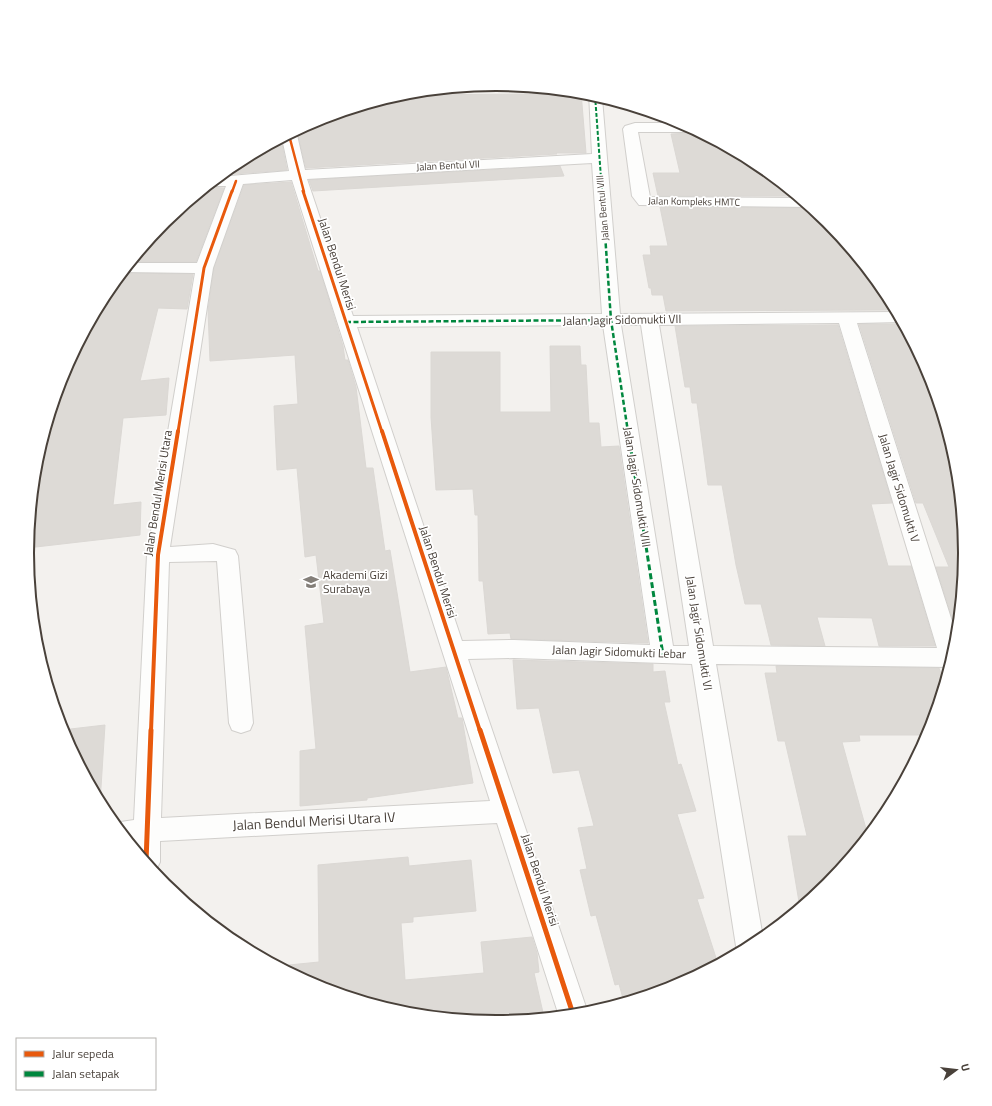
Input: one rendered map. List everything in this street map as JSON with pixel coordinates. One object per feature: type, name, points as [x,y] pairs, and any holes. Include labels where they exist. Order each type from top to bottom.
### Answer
[{"type":"street","name":"Jalan Bentul VIII","points":[[595,102],[598,158],[628,320]]},
{"type":"street","name":"Jalan Kompleks HMTC","points":[[677,128],[635,127],[630,129],[640,196],[646,202],[797,203]]},
{"type":"street","name":"Jalan Bendul Merisi","points":[[290,140],[298,175],[571,1008]]},
{"type":"street","name":"Jalan Bentul VII","points":[[221,182],[298,175],[598,158]]},
{"type":"street","name":"Jalan Bendul Merisi Utara","points":[[146,855],[158,555],[204,268],[236,181]]},
{"type":"street","points":[[132,268],[204,268]]},
{"type":"street","name":"Jalan Jagir Sidomukti V","points":[[846,317],[948,646]]},
{"type":"street","name":"Jalan Jagir Sidomukti VII","points":[[346,322],[893,317]]},
{"type":"street","name":"Jalan Jagir Sidomukti VI","points":[[628,320],[682,655],[712,722],[749,940]]},
{"type":"street","name":"Jalan Jagir Sidomukti VIII","points":[[628,320],[682,655]]},
{"type":"street","points":[[158,555],[213,552],[227,556],[241,723]]},
{"type":"street","name":"Jalan Jagir Sidomukti Lebar","points":[[454,650],[514,649],[682,655],[946,657]]},
{"type":"street","name":"Jalan Bendul Merisi Utara IV","points":[[127,832],[507,811]]},
{"type":"building","points":[[546,94],[582,99],[586,153],[556,153],[557,154],[306,168],[298,136],[319,126],[376,107],[439,95]]},
{"type":"building","points":[[688,133],[727,153],[753,169],[789,196],[658,196],[653,173],[680,173],[671,134]]},
{"type":"building","points":[[282,144],[287,170],[232,174]]},
{"type":"building","points":[[560,166],[564,176],[313,191],[309,180]]},
{"type":"building","points":[[291,182],[343,346],[345,360],[348,360],[356,387],[366,468],[373,468],[385,551],[390,550],[410,672],[446,667],[458,718],[462,718],[473,783],[367,798],[367,800],[300,806],[300,751],[316,749],[305,626],[324,623],[316,555],[305,557],[297,468],[277,470],[274,406],[298,404],[295,355],[210,361],[208,310],[214,268],[244,185]]},
{"type":"building","points":[[213,187],[224,188],[196,262],[137,262],[169,226],[191,206]]},
{"type":"building","points":[[660,207],[803,208],[823,226],[843,248],[863,272],[889,310],[666,311],[663,295],[652,295],[651,288],[649,288],[643,255],[651,255],[650,246],[668,246]]},
{"type":"building","points":[[128,273],[193,274],[187,309],[158,308],[140,381],[169,378],[166,415],[123,418],[113,505],[141,502],[140,535],[34,547],[38,493],[43,463],[50,433],[69,376],[96,322]]},
{"type":"building","points":[[859,324],[897,324],[923,376],[933,404],[949,463],[957,523],[957,583],[953,620],[936,567],[949,567],[923,503],[916,503]]},
{"type":"building","points":[[838,325],[892,503],[871,504],[888,566],[911,566],[935,646],[879,646],[872,618],[817,617],[825,646],[771,645],[761,604],[745,604],[736,565],[722,485],[708,485],[697,403],[692,403],[690,387],[685,387],[675,326]]},
{"type":"building","points":[[550,346],[580,346],[581,365],[586,365],[589,423],[599,423],[601,447],[619,446],[648,643],[511,639],[510,633],[488,634],[483,581],[479,581],[478,515],[475,515],[473,489],[436,490],[431,417],[431,352],[500,352],[500,412],[551,412]]},
{"type":"building","points":[[513,660],[653,664],[653,672],[665,671],[670,702],[664,702],[678,765],[681,764],[696,811],[677,814],[704,898],[697,899],[716,959],[673,980],[623,997],[619,984],[615,985],[596,915],[591,916],[580,870],[587,869],[578,828],[594,826],[579,770],[553,773],[539,708],[517,709]]},
{"type":"building","points":[[776,666],[939,668],[941,675],[921,735],[859,735],[860,741],[842,742],[866,829],[823,880],[799,902],[788,836],[807,836],[785,741],[778,741],[765,673],[777,673]]},
{"type":"building","points":[[105,725],[101,792],[82,757],[69,729]]},
{"type":"building","points":[[408,857],[409,866],[471,860],[476,911],[413,917],[413,922],[401,923],[405,980],[484,973],[481,942],[532,937],[537,953],[539,972],[534,973],[543,1012],[496,1015],[466,1014],[406,1006],[347,990],[319,980],[288,965],[319,962],[318,865]]},
{"type":"marked path","points":[[596,102],[611,320],[663,655]]},
{"type":"marked path","points":[[346,322],[611,320]]},
{"type":"cycle path","points":[[290,140],[298,175],[571,1008]]},
{"type":"cycle path","points":[[146,855],[158,555],[204,268],[236,181]]},
{"type":"place","name":"Akademi Gizi Surabaya","points":[[311,582]]}]
